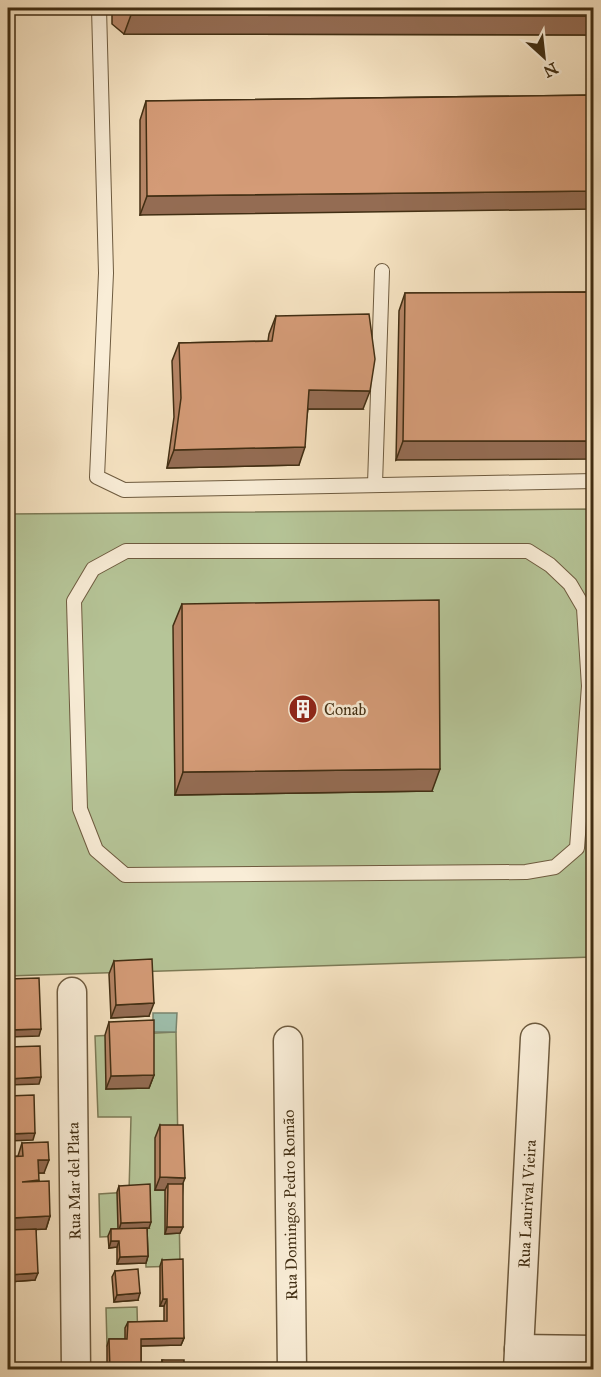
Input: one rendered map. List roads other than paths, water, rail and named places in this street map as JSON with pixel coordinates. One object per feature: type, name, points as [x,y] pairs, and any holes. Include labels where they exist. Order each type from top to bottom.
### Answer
[{"type":"street","name":"Rua Mar del Plata","points":[[72,992],[76,1370]]},
{"type":"street","name":"Rua Laurival Vieira","points":[[518,1359],[535,1038]]},
{"type":"street","name":"Rua Domingos Pedro Romão","points":[[288,1041],[292,1370]]},
{"type":"street","points":[[518,1359],[594,1350]]},
{"type":"lane","points":[[99,8],[106,273],[97,477],[124,490],[594,481]]},
{"type":"lane","points":[[375,484],[382,271]]},
{"type":"lane","points":[[126,551],[528,551],[550,565],[570,584],[584,608],[589,686],[578,848],[555,867],[526,872],[125,875],[96,850],[80,809],[74,601],[93,569],[126,551]]},
{"type":"place","name":"Conab","points":[[303,709]]}]
